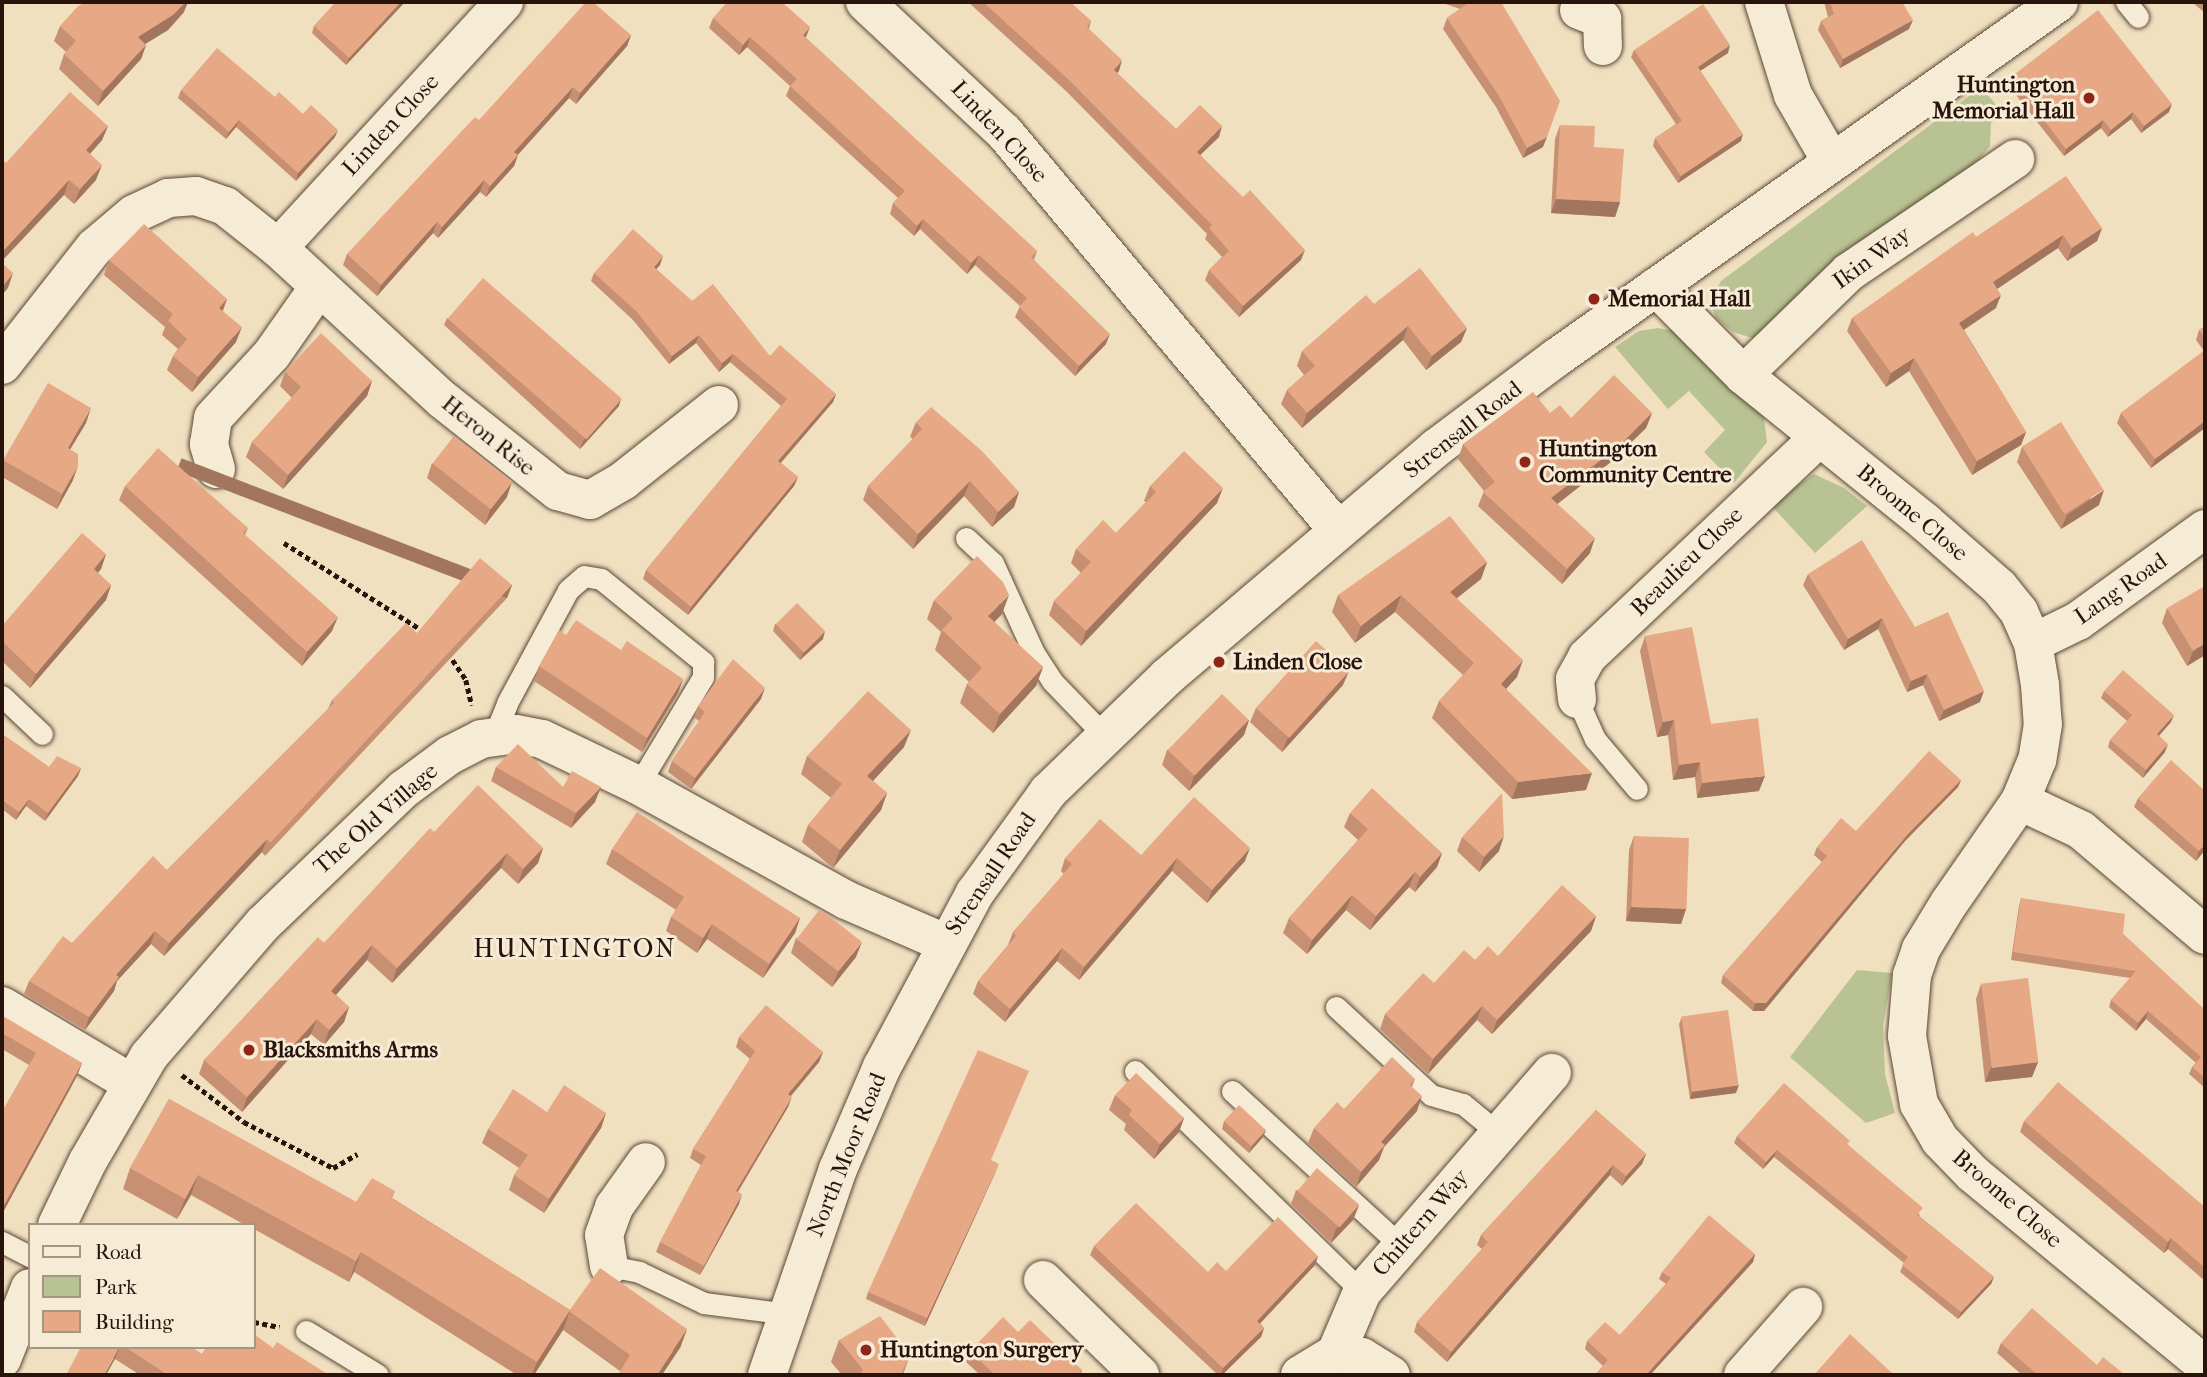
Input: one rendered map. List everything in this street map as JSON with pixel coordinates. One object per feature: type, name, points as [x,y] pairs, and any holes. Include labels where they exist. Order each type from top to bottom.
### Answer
[{"type":"street","name":"Linden Close","points":[[278,248],[504,2]]},
{"type":"street","name":"Linden Close","points":[[865,2],[1004,132],[1338,530]]},
{"type":"street","points":[[1764,2],[1793,95],[1830,161]]},
{"type":"street","name":"Strensall Road","points":[[945,943],[1009,840],[1104,735],[1338,530],[1436,448],[1830,161],[2059,2]]},
{"type":"street","name":"Ikin Way","points":[[1743,375],[1849,271],[2015,159]]},
{"type":"street","name":"Heron Rise","points":[[2,365],[95,247],[134,214],[168,198],[196,196],[225,206],[278,248],[443,400],[558,491],[590,500],[624,480],[719,405]]},
{"type":"street","points":[[216,469],[209,443],[213,418],[272,354],[319,287]]},
{"type":"street","name":"Broome Close","points":[[1656,287],[1743,375],[1998,587],[2019,612],[2033,643],[2042,724],[2037,761],[2020,801],[1920,949],[1912,975],[1908,1036],[1919,1104],[1940,1140],[1973,1174],[2205,1365]]},
{"type":"street","name":"Beaulieu Close","points":[[1577,699],[1575,679],[1587,657],[1820,437]]},
{"type":"street","name":"Lang Road","points":[[2033,643],[2078,621],[2205,529]]},
{"type":"street","points":[[488,738],[542,739],[638,785],[846,900],[945,943]]},
{"type":"street","name":"The Old Village","points":[[58,1223],[140,1070],[315,870],[404,789],[450,755],[488,738]]},
{"type":"street","points":[[2020,801],[2081,830],[2205,935]]},
{"type":"street","name":"North Moor Road","points":[[766,1375],[838,1169],[882,1068],[945,943]]},
{"type":"street","points":[[2,1006],[140,1070]]},
{"type":"street","name":"Chiltern Way","points":[[1336,1353],[1362,1292],[1552,1073]]},
{"type":"street","points":[[609,1266],[604,1235],[614,1207],[646,1162]]},
{"type":"street","points":[[1043,1280],[1140,1375]]},
{"type":"street","points":[[2,1359],[28,1295]]},
{"type":"street","points":[[1742,1375],[1803,1307]]},
{"type":"street","points":[[1300,1375],[1336,1353],[1362,1357],[1391,1375]]},
{"type":"lane","points":[[966,538],[993,563],[1034,653],[1052,681],[1104,735]]},
{"type":"lane","points":[[488,738],[568,590],[584,576],[601,579],[703,662],[703,677],[638,785]]},
{"type":"lane","points":[[2,696],[42,734]]},
{"type":"lane","points":[[1577,699],[1595,739],[1637,789]]},
{"type":"lane","points":[[1336,1007],[1431,1095],[1463,1104],[1498,1133]]},
{"type":"lane","points":[[1135,1071],[1362,1292]]},
{"type":"lane","points":[[1232,1091],[1400,1245]]},
{"type":"lane","points":[[2,1242],[28,1255]]},
{"type":"lane","points":[[609,1266],[639,1272],[704,1303],[787,1314]]},
{"type":"lane","points":[[306,1331],[379,1375]]},
{"type":"path","points":[[284,543],[427,634]]},
{"type":"path","points":[[445,648],[466,680],[488,738]]},
{"type":"path","points":[[140,1070],[333,1168],[357,1154]]},
{"type":"green space","points":[[1981,87],[2003,113],[1991,122],[1990,146],[1973,167],[1826,268],[1767,330],[1752,338],[1733,332],[1716,318],[1710,302],[1721,281]]},
{"type":"green space","points":[[1658,328],[1674,331],[1763,410],[1767,442],[1734,483],[1704,452],[1725,430],[1689,391],[1668,409],[1615,347],[1639,331]]},
{"type":"green space","points":[[1814,474],[1844,488],[1867,506],[1815,553],[1770,504]]},
{"type":"green space","points":[[1857,970],[1892,973],[1883,1026],[1885,1074],[1895,1113],[1866,1123],[1790,1057]]},
{"type":"building","points":[[86,2],[186,2],[173,15],[138,37],[146,45],[103,91],[64,54],[76,41],[60,26],[78,6]]},
{"type":"building","points":[[336,2],[401,2],[349,58],[314,26]]},
{"type":"building","points":[[586,2],[593,2],[631,35],[580,93],[573,87],[514,152],[518,155],[490,186],[484,180],[442,227],[437,222],[381,285],[347,254],[475,117],[479,120]]},
{"type":"building","points":[[727,2],[782,2],[810,27],[803,35],[1037,251],[1031,257],[1110,334],[1079,366],[1019,307],[1027,298],[979,255],[971,263],[923,219],[917,226],[893,203],[905,191],[790,86],[797,79],[750,37],[743,45],[713,18]]},
{"type":"building","points":[[983,2],[1070,2],[1091,21],[1087,27],[1122,60],[1114,70],[1176,129],[1200,105],[1222,126],[1197,152],[1243,197],[1250,190],[1305,250],[1243,306],[1209,270],[1229,251],[1209,228],[1212,225],[1070,81]]},
{"type":"building","points":[[1470,2],[1501,2],[1560,101],[1547,137],[1527,148],[1499,96],[1447,18]]},
{"type":"building","points":[[1830,2],[1902,2],[1913,20],[1843,59],[1821,21],[1834,14]]},
{"type":"building","points":[[1703,4],[1730,45],[1698,67],[1743,134],[1681,176],[1655,138],[1682,121],[1634,50]]},
{"type":"building","name":"Huntington Memorial Hall","points":[[2098,10],[2172,104],[2144,126],[2133,112],[2111,130],[2103,120],[2066,149],[2011,77]]},
{"type":"building","points":[[217,48],[275,97],[279,92],[303,114],[311,105],[338,130],[298,173],[239,120],[229,132],[181,90]]},
{"type":"building","points":[[70,92],[108,126],[86,150],[102,165],[80,189],[69,180],[2,252],[2,159],[6,163]]},
{"type":"building","points":[[1560,125],[1595,126],[1594,147],[1624,149],[1620,202],[1556,199]]},
{"type":"building","points":[[2066,176],[2102,228],[2072,248],[2063,235],[1993,282],[2001,295],[1959,323],[2026,432],[1977,461],[1914,358],[1891,373],[1852,318],[1973,232],[1976,237]]},
{"type":"building","points":[[144,224],[227,299],[219,308],[242,327],[198,377],[173,356],[187,339],[168,321],[173,314],[109,260]]},
{"type":"building","points":[[633,229],[663,256],[654,267],[692,301],[713,284],[770,356],[780,345],[836,394],[778,461],[798,477],[691,607],[646,570],[787,399],[733,354],[722,363],[699,335],[672,356],[636,311],[594,273]]},
{"type":"building","points":[[2,263],[13,273],[2,287]]},
{"type":"building","points":[[1420,268],[1467,328],[1432,356],[1408,326],[1307,413],[1287,390],[1315,366],[1302,351],[1366,295],[1374,304]]},
{"type":"building","points":[[483,278],[622,399],[586,439],[448,319]]},
{"type":"building","points":[[2205,326],[2205,338],[2199,330]]},
{"type":"building","points":[[321,333],[372,381],[288,475],[252,442],[301,387],[285,372]]},
{"type":"building","points":[[2205,350],[2205,421],[2155,459],[2121,413]]},
{"type":"building","points":[[1614,375],[1652,413],[1618,447],[1551,498],[1595,538],[1567,569],[1483,492],[1495,482],[1463,444],[1533,392],[1550,413],[1560,405],[1571,418]]},
{"type":"building","points":[[48,383],[91,408],[68,448],[78,454],[78,466],[62,494],[3,460]]},
{"type":"building","points":[[931,407],[982,451],[1019,492],[998,512],[970,481],[918,534],[868,486],[922,429],[916,422]]},
{"type":"building","points":[[2061,422],[2103,490],[2064,514],[2022,446]]},
{"type":"building","points":[[454,436],[512,482],[491,509],[432,464]]},
{"type":"building","points":[[158,448],[248,528],[243,533],[338,617],[307,652],[125,486]]},
{"type":"building","points":[[1184,451],[1223,488],[1086,631],[1054,601],[1091,562],[1076,549],[1103,520],[1116,533],[1156,492],[1150,486]]},
{"type":"building","points":[[1450,516],[1487,562],[1450,592],[1523,660],[1501,684],[1592,773],[1518,782],[1439,701],[1474,663],[1401,595],[1361,626],[1338,595]]},
{"type":"building","points":[[82,533],[106,554],[94,569],[111,585],[36,674],[2,641],[2,626]]},
{"type":"building","points":[[1862,540],[1915,627],[1948,612],[1984,691],[1944,710],[1927,674],[1911,681],[1882,618],[1848,639],[1808,574]]},
{"type":"building","points":[[977,556],[1003,582],[1009,595],[988,616],[1043,667],[1000,714],[967,684],[982,668],[942,630],[953,618],[934,600]]},
{"type":"building","points":[[480,558],[512,585],[270,843],[267,839],[169,943],[155,931],[116,975],[119,977],[89,1017],[29,981],[63,936],[72,943],[153,856],[167,870],[334,703],[332,700],[406,623],[417,633]]},
{"type":"building","points":[[2205,586],[2205,643],[2193,651],[2167,608]]},
{"type":"building","points":[[797,603],[825,631],[804,652],[776,624]]},
{"type":"building","points":[[576,620],[621,650],[627,641],[683,679],[647,738],[539,666],[559,630],[566,635]]},
{"type":"building","points":[[1692,627],[1711,724],[1758,718],[1765,776],[1702,783],[1700,762],[1679,765],[1674,720],[1663,722],[1645,636]]},
{"type":"building","points":[[1316,641],[1349,671],[1289,738],[1256,708]]},
{"type":"building","points":[[733,659],[765,688],[695,778],[672,761],[705,712],[698,706]]},
{"type":"building","points":[[2123,670],[2174,715],[2157,734],[2168,744],[2146,770],[2110,740],[2132,715],[2104,691]]},
{"type":"building","points":[[868,691],[911,730],[867,776],[887,793],[840,850],[808,825],[842,784],[807,756]]},
{"type":"building","points":[[1222,694],[1249,720],[1194,776],[1168,750]]},
{"type":"building","points":[[2,734],[49,767],[57,756],[81,768],[48,813],[29,799],[19,812],[2,800]]},
{"type":"building","points":[[518,744],[563,787],[572,771],[601,787],[576,813],[496,767]]},
{"type":"building","points":[[1929,751],[1961,780],[1908,834],[1766,1003],[1755,1003],[1723,975],[1827,856],[1817,847],[1841,818],[1856,831]]},
{"type":"building","points":[[2171,760],[2205,791],[2205,844],[2199,851],[2138,798]]},
{"type":"building","points":[[478,785],[543,848],[523,869],[507,853],[397,968],[372,945],[331,991],[349,1007],[329,1030],[317,1019],[247,1097],[204,1060],[318,937],[324,943],[430,828],[434,832]]},
{"type":"building","points":[[1372,788],[1442,853],[1420,877],[1415,872],[1376,916],[1352,895],[1312,940],[1289,918],[1368,829],[1350,813]]},
{"type":"building","points":[[1502,793],[1504,836],[1484,857],[1462,837]]},
{"type":"building","points":[[1194,797],[1250,848],[1212,890],[1177,858],[1084,967],[1062,948],[1010,1009],[978,981],[1016,936],[1013,932],[1072,864],[1065,858],[1100,819],[1141,855]]},
{"type":"building","points":[[637,812],[800,918],[769,964],[712,924],[703,938],[671,917],[684,897],[612,849]]},
{"type":"building","points":[[1634,836],[1689,838],[1686,909],[1632,907]]},
{"type":"building","points":[[1562,885],[1596,916],[1497,1020],[1482,1006],[1433,1059],[1385,1014],[1423,973],[1434,983],[1464,950],[1475,960],[1488,946],[1498,956]]},
{"type":"building","points":[[2021,898],[2125,914],[2123,934],[2205,1010],[2205,1078],[2192,1067],[2201,1057],[2148,1011],[2138,1023],[2111,1000],[2136,971],[2013,952]]},
{"type":"building","points":[[820,909],[862,942],[838,972],[797,939]]},
{"type":"building","points":[[2028,978],[2038,1062],[1992,1068],[1981,984]]},
{"type":"building","points":[[766,1005],[823,1052],[788,1094],[792,1097],[736,1191],[742,1194],[704,1266],[660,1242],[706,1156],[693,1149],[755,1051],[739,1037]]},
{"type":"building","points":[[1728,1010],[1739,1085],[1692,1092],[1681,1017]]},
{"type":"building","points":[[3,1016],[82,1063],[2,1209],[2,1112],[36,1053],[2,1033]]},
{"type":"building","points":[[978,1050],[1029,1071],[991,1160],[999,1164],[927,1318],[868,1292]]},
{"type":"building","points":[[1392,1057],[1415,1079],[1410,1085],[1422,1096],[1381,1142],[1385,1145],[1361,1172],[1314,1128],[1337,1102],[1344,1109]]},
{"type":"building","points":[[1136,1073],[1184,1118],[1160,1144],[1129,1115],[1132,1110],[1115,1095]]},
{"type":"building","points":[[2058,1082],[2205,1207],[2205,1268],[2171,1238],[2168,1242],[2024,1121]]},
{"type":"building","points":[[1784,1083],[1850,1141],[1847,1144],[1923,1208],[1917,1215],[1994,1277],[1961,1312],[1902,1265],[1908,1257],[1777,1150],[1766,1162],[1737,1136]]},
{"type":"building","points":[[564,1085],[606,1113],[549,1199],[514,1175],[528,1155],[488,1129],[513,1089],[547,1112]]},
{"type":"building","points":[[169,1099],[356,1202],[372,1178],[395,1191],[391,1198],[570,1310],[537,1362],[361,1252],[356,1261],[198,1175],[185,1199],[130,1168]]},
{"type":"building","points":[[1239,1105],[1266,1130],[1251,1146],[1224,1121]]},
{"type":"building","points":[[1596,1110],[1646,1154],[1626,1176],[1613,1165],[1451,1352],[1417,1322],[1488,1242],[1481,1235]]},
{"type":"building","points":[[1317,1168],[1359,1205],[1340,1227],[1297,1191]]},
{"type":"building","points":[[1136,1203],[1208,1272],[1217,1262],[1226,1271],[1278,1217],[1318,1256],[1257,1321],[1264,1328],[1223,1368],[1094,1246]]},
{"type":"building","points":[[1709,1215],[1755,1254],[1646,1375],[1595,1375],[1608,1360],[1587,1341],[1605,1322],[1620,1335],[1671,1278],[1662,1272]]},
{"type":"building","points":[[600,1268],[687,1329],[657,1375],[618,1375],[630,1355],[569,1311]]},
{"type":"building","points":[[2032,1308],[2097,1365],[2103,1357],[2125,1375],[2038,1375],[2001,1343]]},
{"type":"building","points":[[880,1316],[910,1355],[901,1375],[858,1375],[863,1370],[839,1340]]},
{"type":"building","points":[[1003,1317],[1018,1332],[1030,1320],[1082,1370],[1079,1373],[1081,1375],[995,1375],[970,1351]]},
{"type":"building","points":[[1850,1334],[1894,1375],[1814,1375]]},
{"type":"building","points":[[256,1335],[273,1348],[277,1342],[329,1375],[168,1375],[128,1349],[194,1349],[202,1354],[205,1349],[256,1349]]},
{"type":"building","points":[[80,1349],[118,1349],[104,1375],[66,1375]]},
{"type":"place","name":"Huntington Memorial Hall","points":[[2089,98]]},
{"type":"place","name":"Memorial Hall","points":[[1594,299]]},
{"type":"place","name":"Huntington Community Centre","points":[[1525,462]]},
{"type":"place","name":"Linden Close","points":[[1219,662]]},
{"type":"place","name":"Blacksmiths Arms","points":[[249,1050]]},
{"type":"place","name":"Huntington Surgery","points":[[866,1350]]},
{"type":"district","name":"HUNTINGTON","points":[[575,949]]}]
